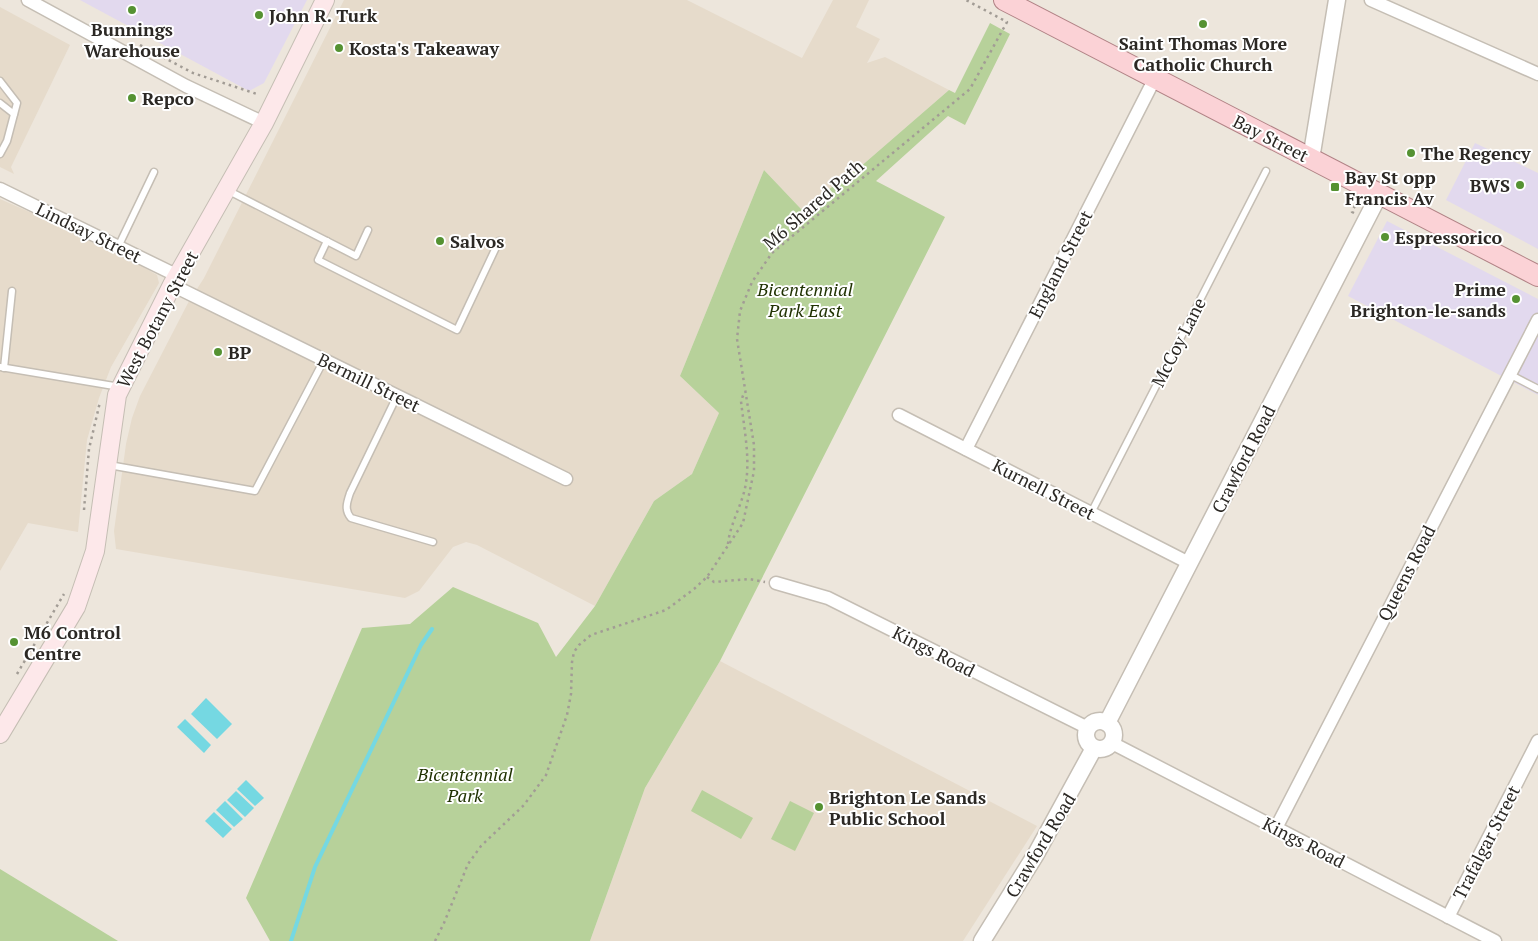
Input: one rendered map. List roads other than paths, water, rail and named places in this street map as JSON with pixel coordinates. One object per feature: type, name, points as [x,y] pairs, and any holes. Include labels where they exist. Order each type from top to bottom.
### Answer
[{"type":"main road","name":"West Botany Street","points":[[0,734],[76,606],[95,551],[117,395],[175,281],[264,123],[324,0]]},
{"type":"main road","name":"Bay Street","points":[[1004,0],[1538,276]]},
{"type":"street","points":[[28,0],[186,86],[264,123]]},
{"type":"street","points":[[1311,159],[1337,0]]},
{"type":"street","points":[[1371,0],[1538,74]]},
{"type":"street","name":"England Street","points":[[966,449],[1155,78]]},
{"type":"street","name":"Lindsay Street","points":[[0,189],[118,247],[175,281]]},
{"type":"street","name":"Crawford Road","points":[[1107,723],[1379,195]]},
{"type":"street","name":"Bermill Street","points":[[175,281],[324,360],[566,479]]},
{"type":"street","name":"Queens Road","points":[[1276,828],[1538,320]]},
{"type":"street","name":"Kurnell Street","points":[[899,415],[1189,563]]},
{"type":"street","name":"Kings Road","points":[[776,583],[828,598],[1088,728]]},
{"type":"street","points":[[1097,722],[1107,723],[1114,732],[1112,743],[1104,749],[1094,748],[1086,739],[1088,728],[1097,722]]},
{"type":"street","name":"Trafalgar Street","points":[[1448,916],[1538,741]]},
{"type":"street","name":"Kings Road","points":[[1112,743],[1495,941]]},
{"type":"street","name":"Crawford Road","points":[[982,941],[1036,854],[1094,748]]},
{"type":"lane","points":[[0,80],[17,103],[7,141],[0,154]]},
{"type":"lane","points":[[0,103],[14,114]]},
{"type":"lane","name":"McCoy Lane","points":[[1091,513],[1266,171]]},
{"type":"lane","points":[[118,247],[154,172]]},
{"type":"lane","points":[[226,190],[356,256],[368,230]]},
{"type":"lane","points":[[327,241],[318,260],[457,330],[499,241]]},
{"type":"lane","points":[[12,291],[2,368],[121,387]]},
{"type":"lane","points":[[107,465],[255,491],[324,360]]},
{"type":"lane","points":[[1509,374],[1538,389]]},
{"type":"lane","points":[[397,396],[350,493],[346,508],[347,514],[351,518],[433,542]]},
{"type":"water","points":[[206,698],[232,724],[217,739],[191,714]]},
{"type":"water","points":[[185,719],[211,745],[204,753],[177,727]]},
{"type":"water","points":[[246,780],[264,798],[255,806],[237,789]]},
{"type":"water","points":[[236,791],[254,808],[245,817],[227,800]]},
{"type":"water","points":[[225,801],[243,819],[234,827],[216,810]]},
{"type":"water","points":[[214,812],[232,829],[223,838],[205,821]]},
{"type":"waterway","points":[[291,941],[315,867],[421,645],[432,629]]},
{"type":"place","name":"Bunnings Warehouse","points":[[132,10]]},
{"type":"place","name":"John R. Turk","points":[[259,15]]},
{"type":"place","name":"Saint Thomas More Catholic Church","points":[[1203,24]]},
{"type":"place","name":"Kosta's Takeaway","points":[[339,48]]},
{"type":"place","name":"Repco","points":[[132,98]]},
{"type":"place","name":"The Regency","points":[[1411,153]]},
{"type":"place","name":"BWS","points":[[1520,185]]},
{"type":"place","name":"Bay St opp Francis Av","points":[[1335,187]]},
{"type":"place","name":"Espressorico","points":[[1385,237]]},
{"type":"place","name":"Salvos","points":[[440,241]]},
{"type":"place","name":"Prime Brighton-le-sands","points":[[1516,299]]},
{"type":"place","name":"BP","points":[[218,352]]},
{"type":"place","name":"M6 Control Centre","points":[[14,642]]},
{"type":"place","name":"Brighton Le Sands Public School","points":[[819,807]]},
{"type":"park label","name":"Bicentennial Park East","points":[[805,299]]},
{"type":"park label","name":"Bicentennial Park","points":[[465,784]]}]
